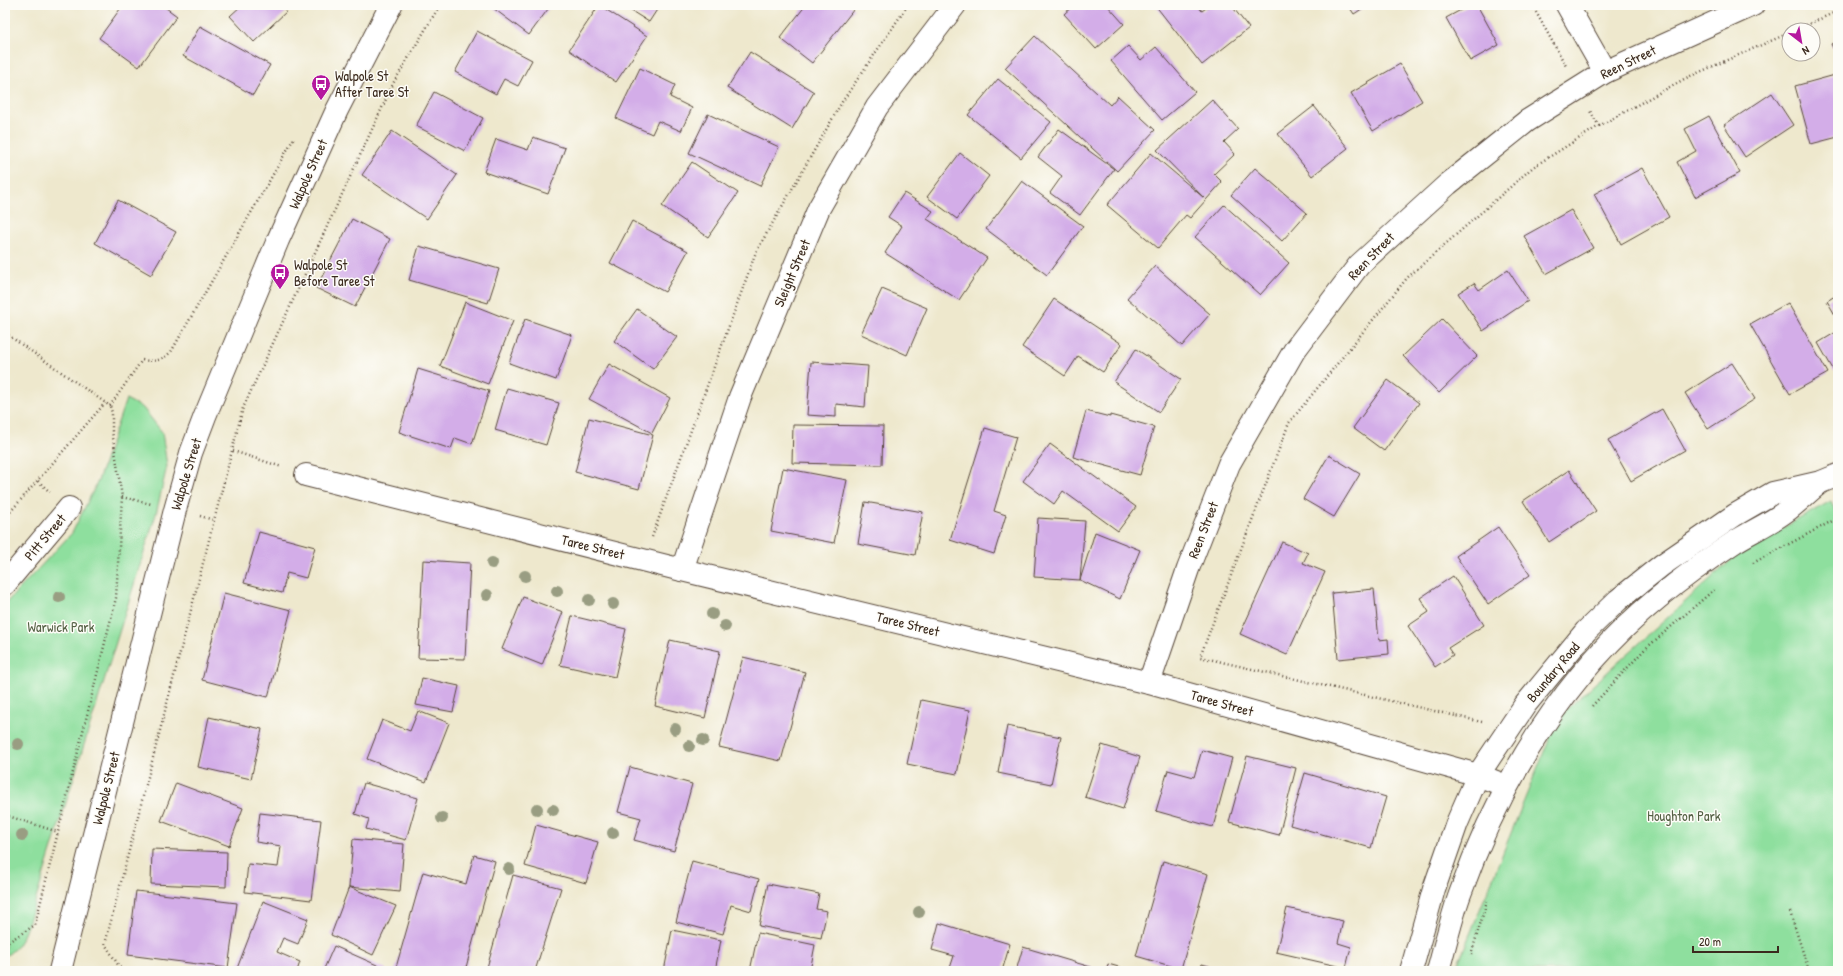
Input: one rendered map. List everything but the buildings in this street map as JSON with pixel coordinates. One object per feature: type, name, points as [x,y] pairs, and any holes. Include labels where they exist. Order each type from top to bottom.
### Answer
[{"type":"street","name":"Walpole Street","points":[[60,971],[175,510],[191,453],[278,240],[337,110],[391,5]]},
{"type":"street","name":"Sleight Street","points":[[682,570],[740,397],[819,208],[877,107],[955,5]]},
{"type":"street","points":[[1567,5],[1605,72]]},
{"type":"street","name":"Reen Street","points":[[1150,683],[1188,569],[1229,464],[1294,351],[1359,265],[1448,184],[1527,121],[1605,72],[1753,5]]},
{"type":"street","name":"Taree Street","points":[[306,475],[682,570],[1150,683],[1478,775],[1506,786]]},
{"type":"street","name":"Boundary Road","points":[[1411,971],[1434,889],[1457,822],[1478,775],[1525,705],[1586,631],[1629,591],[1698,538],[1773,493],[1829,479]]},
{"type":"street","name":"Boundary Road","points":[[1438,971],[1460,895],[1486,828],[1506,786],[1528,748],[1564,697],[1610,641],[1657,599],[1694,569],[1734,542],[1784,513],[1829,479]]},
{"type":"street","name":"Pitt Street","points":[[5,584],[69,508]]},
{"type":"path","points":[[122,971],[105,944],[243,408],[394,82],[440,5]]},
{"type":"path","points":[[1532,5],[1599,126]]},
{"type":"path","points":[[1813,22],[1838,11]]},
{"type":"path","points":[[1509,728],[1200,657],[1289,423],[1407,278],[1533,167],[1599,126],[1686,78],[1781,36]]},
{"type":"path","points":[[110,406],[142,360],[154,362],[162,359],[171,352],[294,137]]},
{"type":"path","points":[[5,332],[110,406],[112,413],[112,431],[122,497],[116,598],[35,925],[5,944]]},
{"type":"path","points":[[5,518],[105,403]]},
{"type":"path","points":[[233,451],[306,475]]},
{"type":"path","points":[[122,497],[156,505]]},
{"type":"path","points":[[196,515],[214,520]]},
{"type":"path","points":[[1751,564],[1838,518]]},
{"type":"path","points":[[1587,712],[1644,650],[1719,586]]},
{"type":"path","points":[[5,815],[58,832]]},
{"type":"path","points":[[1471,956],[1488,897]]},
{"type":"path","points":[[1790,912],[1809,971]]},
{"type":"green space","name":"Warwick Park","points":[[126,399],[143,408],[162,432],[167,466],[156,514],[30,918],[18,945],[5,956],[5,604],[72,533],[98,481]]},
{"type":"green space","name":"Houghton Park","points":[[1831,501],[1838,518],[1838,971],[1455,971],[1558,717],[1740,552]]},
{"type":"place","name":"Walpole St After Taree St","points":[[321,101]]},
{"type":"place","name":"Walpole St Before Taree St","points":[[280,290]]}]
